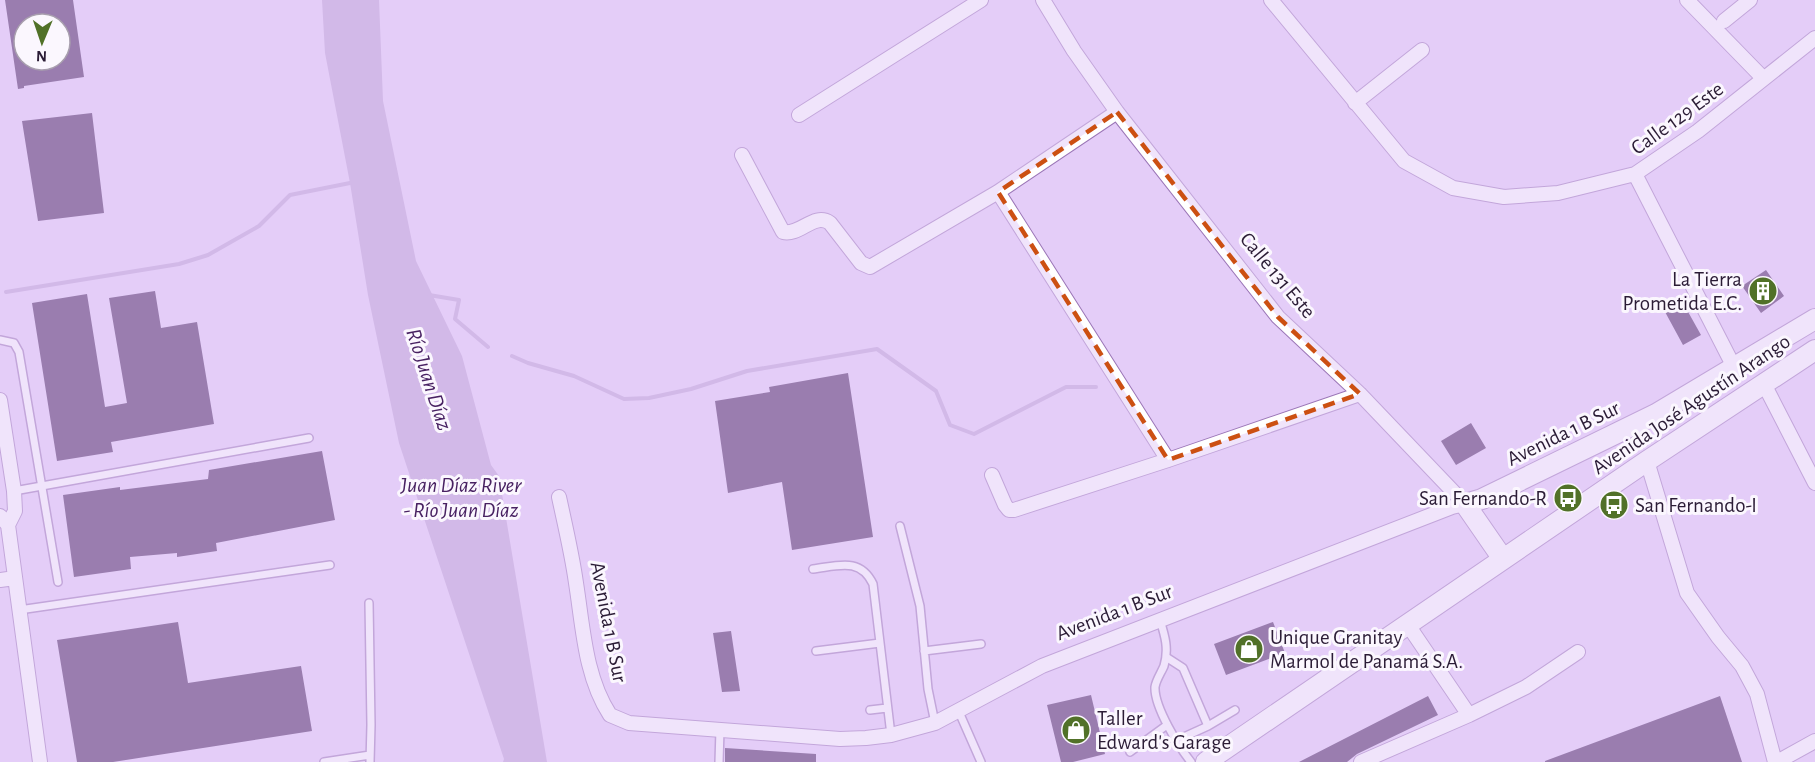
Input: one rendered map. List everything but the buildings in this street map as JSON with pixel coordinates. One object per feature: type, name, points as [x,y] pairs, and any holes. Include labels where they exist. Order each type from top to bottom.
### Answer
[{"type":"main road","name":"Avenida 1 B Sur","points":[[1466,504],[1482,500],[1656,414],[1815,319]]},
{"type":"main road","name":"Avenida José Agustín Arango","points":[[1206,762],[1647,461],[1815,350]]},
{"type":"main road","name":"Calle 131 Este","points":[[1466,504],[1503,559]]},
{"type":"street","points":[[799,115],[981,0]]},
{"type":"street","name":"Calle 131 Este","points":[[1043,0],[1074,51],[1117,112],[1278,317],[1360,394],[1466,504]]},
{"type":"street","name":"Calle 129 Este","points":[[1271,0],[1404,162],[1453,188],[1504,197],[1558,193],[1635,174],[1698,131],[1815,38]]},
{"type":"street","points":[[1687,0],[1763,78]]},
{"type":"street","points":[[1724,21],[1750,0]]},
{"type":"street","points":[[1355,103],[1422,50]]},
{"type":"street","points":[[742,155],[783,232],[790,233],[816,220],[824,219],[830,223],[861,263],[867,267],[874,266],[998,192],[1117,112]]},
{"type":"street","points":[[1635,174],[1734,368]]},
{"type":"street","points":[[998,192],[1168,460]]},
{"type":"street","points":[[1764,384],[1815,483]]},
{"type":"street","points":[[992,475],[1005,505],[1012,510],[1168,460],[1360,394]]},
{"type":"street","points":[[0,400],[15,511],[4,521],[5,550],[15,578],[40,762]]},
{"type":"street","points":[[1647,461],[1687,593],[1742,666],[1757,693],[1776,762],[1815,741]]},
{"type":"street","name":"Avenida 1 B Sur","points":[[559,497],[591,671],[597,691],[610,715],[629,723],[840,739],[891,735],[935,723],[1042,666],[1452,507],[1466,504]]},
{"type":"street","points":[[0,580],[15,578]]},
{"type":"street","points":[[1408,625],[1469,715]]},
{"type":"street","points":[[1361,762],[1469,715],[1526,687],[1578,652]]},
{"type":"lane","points":[[0,340],[14,343],[19,352],[58,582]]},
{"type":"lane","points":[[14,491],[309,438]]},
{"type":"lane","points":[[900,526],[920,606],[927,690],[935,723]]},
{"type":"lane","points":[[19,610],[330,565]]},
{"type":"lane","points":[[813,569],[856,566],[868,574],[873,584],[891,735]]},
{"type":"lane","points":[[324,762],[370,759],[369,603]]},
{"type":"lane","points":[[1160,620],[1166,638],[1166,657],[1155,687],[1167,725],[1175,741],[1191,762]]},
{"type":"lane","points":[[816,651],[880,643]]},
{"type":"lane","points":[[924,651],[981,644]]},
{"type":"lane","points":[[1166,657],[1183,668],[1208,726]]},
{"type":"lane","points":[[870,710],[887,708]]},
{"type":"lane","points":[[1175,741],[1235,711]]},
{"type":"lane","points":[[959,712],[981,762]]},
{"type":"lane","points":[[1130,752],[1167,725]]},
{"type":"lane","points":[[719,762],[720,730]]},
{"type":"highlighted area","points":[[1117,112],[1278,317],[1360,394],[1168,460],[998,192]]},
{"type":"water","name":"Juan Díaz River - Río Juan Díaz","points":[[322,0],[379,0],[383,101],[416,261],[462,356],[491,465],[499,476],[547,762],[503,762],[504,759],[399,443],[368,295],[350,183],[325,53]]},
{"type":"waterway","points":[[6,292],[179,264],[208,255],[259,226],[290,195],[350,183]]},
{"type":"waterway","points":[[429,295],[459,300],[455,319],[488,347]]},
{"type":"waterway","points":[[512,356],[574,376],[624,399],[649,398],[691,389],[747,371],[877,349],[936,391],[950,425],[974,434],[1066,387],[1096,387]]},
{"type":"place","name":"La Tierra Prometida E.C.","points":[[1763,291]]},
{"type":"place","name":"San Fernando-R","points":[[1568,498]]},
{"type":"place","name":"San Fernando-I","points":[[1614,505]]},
{"type":"place","name":"Unique Granitay Marmol de Panamá S.A.","points":[[1249,649]]},
{"type":"place","name":"Taller Edward's Garage","points":[[1076,730]]},
{"type":"water label","name":"Río Juan Díaz","points":[[430,379]]}]
